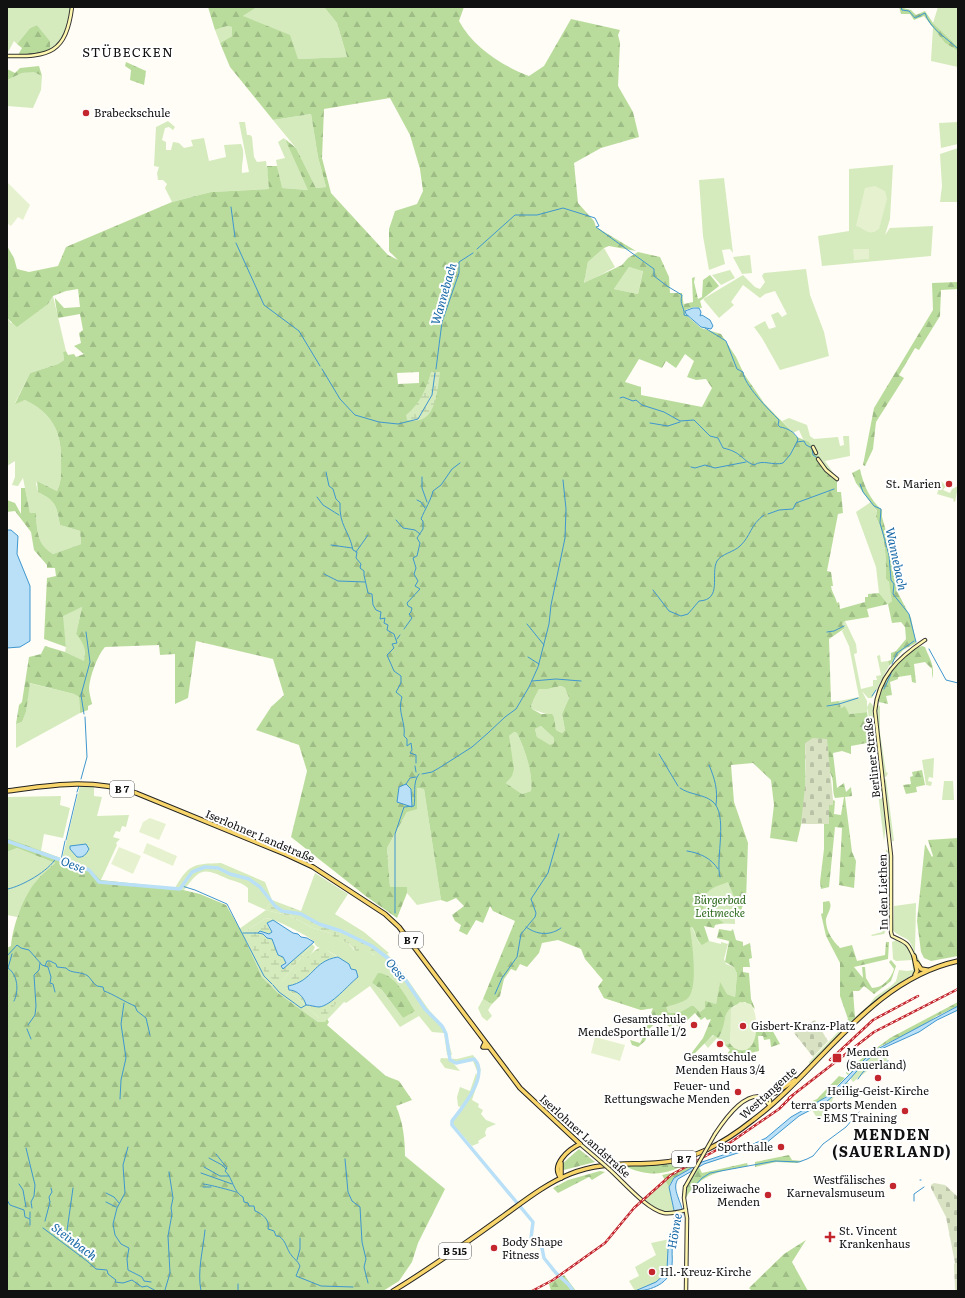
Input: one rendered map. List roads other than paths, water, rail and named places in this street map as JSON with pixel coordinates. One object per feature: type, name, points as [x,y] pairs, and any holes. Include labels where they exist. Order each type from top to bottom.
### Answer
[{"type":"main road","name":"Iserlohner Landstraße","points":[[7,791],[79,783],[118,787],[141,795],[313,867],[385,914],[399,927],[485,1043],[483,1047],[488,1047],[523,1091],[580,1144]]},
{"type":"main road","points":[[913,978],[917,973],[914,956]]},
{"type":"main road","name":"Westtangente","points":[[561,1178],[571,1173],[607,1164],[656,1163],[687,1158],[723,1141],[754,1120],[770,1106],[867,1011],[891,992],[921,974],[958,961]]},
{"type":"main road","points":[[917,963],[922,970],[930,970]]},
{"type":"main road","points":[[763,1097],[775,1093],[801,1076]]},
{"type":"main road","points":[[573,1138],[573,1148]]},
{"type":"main road","points":[[561,1178],[558,1172],[558,1165],[562,1158],[580,1144]]},
{"type":"main road","points":[[561,1178],[561,1163],[580,1144]]},
{"type":"main road","name":"B 7","points":[[560,1170],[571,1173]]},
{"type":"main road","name":"B 515","points":[[393,1291],[441,1261],[521,1204],[561,1178]]},
{"type":"street","points":[[7,56],[34,56],[47,53],[56,47],[62,41],[68,30],[72,7]]},
{"type":"street","points":[[814,447],[816,453]]},
{"type":"street","points":[[818,459],[826,470],[837,479]]},
{"type":"street","name":"Berliner Straße","points":[[890,845],[875,723],[876,702],[881,684],[893,666],[906,652],[925,640]]},
{"type":"street","name":"In den Liethen","points":[[890,845],[892,936],[905,941],[914,956],[921,974]]},
{"type":"street","points":[[686,1291],[684,1192],[689,1178],[714,1134],[737,1107],[744,1102],[763,1097],[770,1100],[770,1106]]},
{"type":"street","points":[[757,1098],[764,1100],[770,1106]]},
{"type":"street","name":"Iserlohner Landstraße","points":[[580,1144],[654,1209],[664,1213],[674,1213],[685,1210]]},
{"type":"water","points":[[693,308],[699,308],[701,312],[700,316],[702,315],[710,320],[713,326],[711,329],[701,327],[686,314],[685,311]]},
{"type":"water","points":[[7,530],[11,530],[18,536],[17,554],[30,586],[30,641],[20,647],[7,648]]},
{"type":"water","points":[[406,784],[411,789],[412,807],[397,802],[399,787]]},
{"type":"water","points":[[86,844],[89,849],[86,854],[81,857],[77,857],[70,849],[70,846]]},
{"type":"water","points":[[273,920],[293,933],[314,942],[283,969],[281,966],[286,963],[283,957],[278,955],[272,939],[258,933],[260,931],[269,934],[272,932],[267,923]]},
{"type":"water","points":[[338,957],[349,964],[351,969],[356,970],[358,977],[329,1003],[319,1007],[306,1005],[300,994],[289,990],[288,986],[303,980],[329,959]]},
{"type":"water","name":"Hönne","points":[[958,1006],[958,1010],[937,1020],[919,1032],[879,1050],[865,1062],[839,1091],[826,1102],[799,1116],[765,1144],[704,1164],[678,1179],[676,1183],[676,1191],[682,1209],[683,1218],[673,1243],[671,1271],[668,1277],[659,1285],[641,1291],[635,1291],[656,1282],[664,1275],[667,1269],[668,1249],[675,1215],[669,1187],[674,1178],[702,1162],[747,1147],[766,1138],[791,1117],[828,1096],[872,1052]]},
{"type":"waterway","points":[[901,7],[902,10],[909,11],[915,18],[925,13],[927,19],[935,29],[958,49]]},
{"type":"waterway","name":"Wannebach","points":[[231,207],[235,237]]},
{"type":"waterway","name":"Wannebach","points":[[477,249],[515,215],[537,215],[563,208],[595,218],[599,226],[596,227],[654,269],[654,276],[682,295],[681,301],[684,315],[688,316]]},
{"type":"waterway","name":"Wannebach","points":[[236,243],[264,305],[299,331],[320,366]]},
{"type":"waterway","name":"Wannebach","points":[[436,369],[442,322],[459,273],[459,262],[473,253]]},
{"type":"waterway","name":"Wannebach","points":[[705,328],[726,341],[737,369],[743,372],[744,377],[752,390],[779,420],[778,425],[793,432],[798,439],[797,442],[804,441],[806,445],[812,448],[813,455],[819,459],[830,472]]},
{"type":"waterway","name":"Wannebach","points":[[322,369],[340,399],[355,415],[379,422],[398,424],[418,419],[432,395],[435,373]]},
{"type":"waterway","points":[[620,398],[623,397],[633,401],[636,400],[642,405],[664,412],[680,421],[694,420],[710,436],[718,438],[723,448],[738,454],[746,461],[754,465],[757,463],[783,463],[790,455],[797,442]]},
{"type":"waterway","points":[[650,423],[668,426],[680,422]]},
{"type":"waterway","points":[[691,467],[695,468],[705,465],[715,468],[746,462]]},
{"type":"waterway","points":[[404,629],[412,618],[409,614],[412,608],[408,606],[407,603],[420,589],[415,586],[418,581],[414,574],[416,568],[413,558],[417,556],[420,543],[417,538],[423,529],[423,521],[421,519],[433,491],[441,485],[452,469],[460,463]]},
{"type":"waterway","points":[[326,472],[329,486],[333,489],[336,499],[340,503],[341,517],[353,550],[357,552],[356,558],[361,564],[360,568],[364,571],[368,593],[372,594],[373,605],[376,610],[381,612],[380,619],[385,618],[384,623],[388,625],[387,630],[394,634],[397,643],[392,644],[394,648],[387,655],[394,671],[401,676],[401,683],[396,692],[402,697],[400,707],[404,726],[404,736],[407,739],[407,746],[411,743],[412,750],[410,753],[416,755],[416,763]]},
{"type":"waterway","points":[[422,477],[422,488],[427,502]]},
{"type":"waterway","points":[[422,774],[432,772],[472,747],[516,709],[529,687],[538,667],[549,624],[551,605],[565,538],[566,509],[563,480]]},
{"type":"waterway","name":"Wannebach","points":[[860,484],[863,492],[874,506],[881,509],[880,523],[889,555],[891,580],[894,584],[893,594],[909,614],[916,642]]},
{"type":"waterway","points":[[768,514],[779,510],[793,509],[796,503],[834,489]]},
{"type":"waterway","points":[[317,497],[323,505],[339,515]]},
{"type":"waterway","points":[[417,500],[421,502],[425,508]]},
{"type":"waterway","points":[[653,590],[669,611],[681,616],[688,614],[699,601],[706,600],[711,596],[714,586],[715,566],[717,561],[740,546],[759,519],[764,515]]},
{"type":"waterway","points":[[396,520],[403,528],[415,530],[420,534]]},
{"type":"waterway","points":[[356,552],[368,535]]},
{"type":"waterway","points":[[331,545],[352,548]]},
{"type":"waterway","points":[[324,574],[338,581],[365,582]]},
{"type":"waterway","points":[[527,624],[544,645]]},
{"type":"waterway","points":[[827,632],[834,631],[844,626]]},
{"type":"waterway","points":[[84,714],[81,695],[90,662],[86,632]]},
{"type":"waterway","points":[[397,639],[400,635]]},
{"type":"waterway","points":[[892,664],[897,653],[914,641]]},
{"type":"waterway","name":"Wannebach","points":[[929,649],[946,680],[958,683]]},
{"type":"waterway","points":[[528,657],[539,664]]},
{"type":"waterway","points":[[884,689],[891,674]]},
{"type":"waterway","points":[[532,681],[556,679],[581,681]]},
{"type":"waterway","points":[[872,696],[876,690]]},
{"type":"waterway","points":[[827,706],[858,698]]},
{"type":"waterway","points":[[81,779],[87,757],[85,717]]},
{"type":"waterway","points":[[659,754],[678,786]]},
{"type":"waterway","points":[[709,765],[716,785],[716,805]]},
{"type":"waterway","points":[[415,766],[416,772]]},
{"type":"waterway","points":[[395,913],[395,834],[404,807],[414,806],[415,785],[419,774]]},
{"type":"waterway","points":[[406,784],[410,778],[416,777]]},
{"type":"waterway","points":[[77,792],[79,786]]},
{"type":"waterway","points":[[680,788],[712,801],[717,807],[721,826],[719,859],[720,877]]},
{"type":"waterway","points":[[66,840],[77,794]]},
{"type":"waterway","points":[[495,994],[502,978],[517,957],[521,934],[535,917],[536,913],[531,899],[548,873],[559,834]]},
{"type":"waterway","name":"Oese","points":[[7,841],[89,870],[99,882],[180,889],[192,872],[205,867],[218,868],[230,874],[249,879],[260,887],[275,906],[282,911],[301,914],[319,924],[341,931],[372,946],[394,963],[425,1009],[442,1026],[446,1034],[450,1060],[456,1063],[474,1059],[478,1066],[479,1074],[477,1082],[468,1100],[452,1121],[452,1125],[533,1222],[531,1238],[542,1248],[544,1258],[573,1291]]},
{"type":"waterway","points":[[61,860],[65,841]]},
{"type":"waterway","points":[[687,851],[705,857],[718,869]]},
{"type":"waterway","points":[[8,889],[20,885],[35,877],[48,868],[56,858]]},
{"type":"waterway","points":[[182,886],[227,904],[264,976],[272,984]]},
{"type":"waterway","points":[[526,927],[535,932],[544,934],[557,931],[561,928]]},
{"type":"waterway","points":[[243,933],[258,933]]},
{"type":"waterway","points":[[7,956],[17,945],[21,948],[29,950],[42,965],[48,967],[51,977],[50,983],[53,984],[55,992]]},
{"type":"waterway","points":[[12,954],[8,968],[14,975],[17,983],[17,993],[14,1001]]},
{"type":"waterway","points":[[45,966],[47,961],[50,961],[56,964],[57,967],[66,968],[71,971],[85,974],[94,984],[103,987],[104,991],[135,1006],[137,1011],[146,1018],[150,1035]]},
{"type":"waterway","points":[[28,1025],[35,1015],[36,1006],[34,975],[39,970],[40,963]]},
{"type":"waterway","points":[[273,985],[279,992],[301,1008],[306,1005]]},
{"type":"waterway","points":[[120,1099],[121,1080],[126,1058],[121,1024],[124,1003]]},
{"type":"waterway","points":[[27,1029],[31,1039]]},
{"type":"waterway","points":[[858,1079],[863,1072],[881,1059],[883,1050]]},
{"type":"waterway","points":[[883,1063],[888,1061]]},
{"type":"waterway","points":[[692,1189],[702,1178],[710,1173],[775,1161],[799,1162],[807,1159],[813,1156],[823,1144],[846,1127],[859,1112]]},
{"type":"waterway","points":[[886,1138],[889,1142]]},
{"type":"waterway","points":[[128,1147],[123,1165],[125,1193],[117,1208],[113,1224],[115,1235],[121,1244],[129,1248],[127,1259],[128,1270],[142,1277],[144,1281],[151,1282]]},
{"type":"waterway","points":[[26,1148],[35,1185],[34,1196],[31,1202],[32,1208]]},
{"type":"waterway","points":[[216,1154],[227,1168],[225,1171],[230,1177],[237,1192],[243,1197],[244,1202],[248,1203],[249,1206],[254,1206],[255,1211],[267,1220],[268,1229],[274,1231],[276,1236],[282,1238],[290,1253],[300,1266],[296,1276],[321,1286],[353,1287]]},
{"type":"waterway","points":[[209,1158],[226,1169]]},
{"type":"waterway","points":[[345,1159],[348,1192],[352,1201],[360,1207],[362,1242],[366,1259],[364,1267],[368,1283]]},
{"type":"waterway","points":[[204,1167],[220,1176],[229,1176]]},
{"type":"waterway","points":[[165,1290],[170,1273],[168,1236],[173,1198],[169,1172]]},
{"type":"waterway","points":[[201,1173],[232,1184]]},
{"type":"waterway","points":[[19,1184],[23,1190],[26,1207]]},
{"type":"waterway","points":[[203,1184],[236,1192]]},
{"type":"waterway","points":[[203,1187],[211,1187]]},
{"type":"waterway","points":[[914,1201],[914,1194],[924,1187]]},
{"type":"waterway","points":[[45,1221],[50,1202],[49,1197],[52,1192],[51,1188]]},
{"type":"waterway","points":[[66,1238],[73,1188]]},
{"type":"waterway","points":[[106,1193],[114,1197],[119,1203]]},
{"type":"waterway","name":"Steinbach","points":[[7,1200],[10,1205],[24,1210],[25,1217],[30,1219],[30,1225]]},
{"type":"waterway","points":[[106,1202],[116,1207]]},
{"type":"waterway","name":"Steinbach","points":[[30,1212],[30,1218]]},
{"type":"waterway","name":"Steinbach","points":[[43,1228],[96,1269],[107,1270],[108,1274],[116,1280],[115,1282],[123,1283],[132,1280],[142,1287],[147,1286],[156,1291]]},
{"type":"waterway","points":[[201,1291],[200,1268],[205,1230]]},
{"type":"waterway","points":[[297,1260],[300,1249],[300,1238]]},
{"type":"waterway","points":[[238,1284],[238,1291]]},
{"type":"railway","points":[[789,1098],[874,1032],[958,989]]},
{"type":"railway","points":[[830,1060],[873,1020],[918,996]]},
{"type":"railway","points":[[532,1291],[553,1280],[605,1243],[634,1208],[671,1175],[731,1142],[779,1109],[793,1095]]},
{"type":"place","name":"Brabeckschule","points":[[86,113]]},
{"type":"place","name":"St. Marien","points":[[949,484]]},
{"type":"place","name":"Gesamtschule MendeSporthalle 1/2","points":[[694,1025]]},
{"type":"place","name":"Gisbert-Kranz-Platz","points":[[743,1026]]},
{"type":"place","name":"Gesamtschule Menden Haus 3/4","points":[[720,1044]]},
{"type":"place","name":"Menden (Sauerland)","points":[[837,1058]]},
{"type":"place","name":"Heilig-Geist-Kirche","points":[[878,1078]]},
{"type":"place","name":"Feuer- und Rettungswache Menden","points":[[738,1092]]},
{"type":"place","name":"terra sports Menden - EMS Training","points":[[905,1111]]},
{"type":"place","name":"Sporthalle","points":[[781,1147]]},
{"type":"place","name":"Westfälisches Karnevalsmuseum","points":[[893,1186]]},
{"type":"place","name":"Polizeiwache Menden","points":[[768,1195]]},
{"type":"place","name":"St. Vincent Krankenhaus","points":[[830,1237]]},
{"type":"place","name":"Body Shape Fitness","points":[[494,1248]]},
{"type":"place","name":"Hl.-Kreuz-Kirche","points":[[652,1272]]},
{"type":"district","name":"STÜBECKEN","points":[[128,52]]},
{"type":"district","name":"MENDEN (SAUERLAND)","points":[[892,1144]]},
{"type":"park label","name":"Bürgerbad Leitmecke","points":[[720,906]]}]
